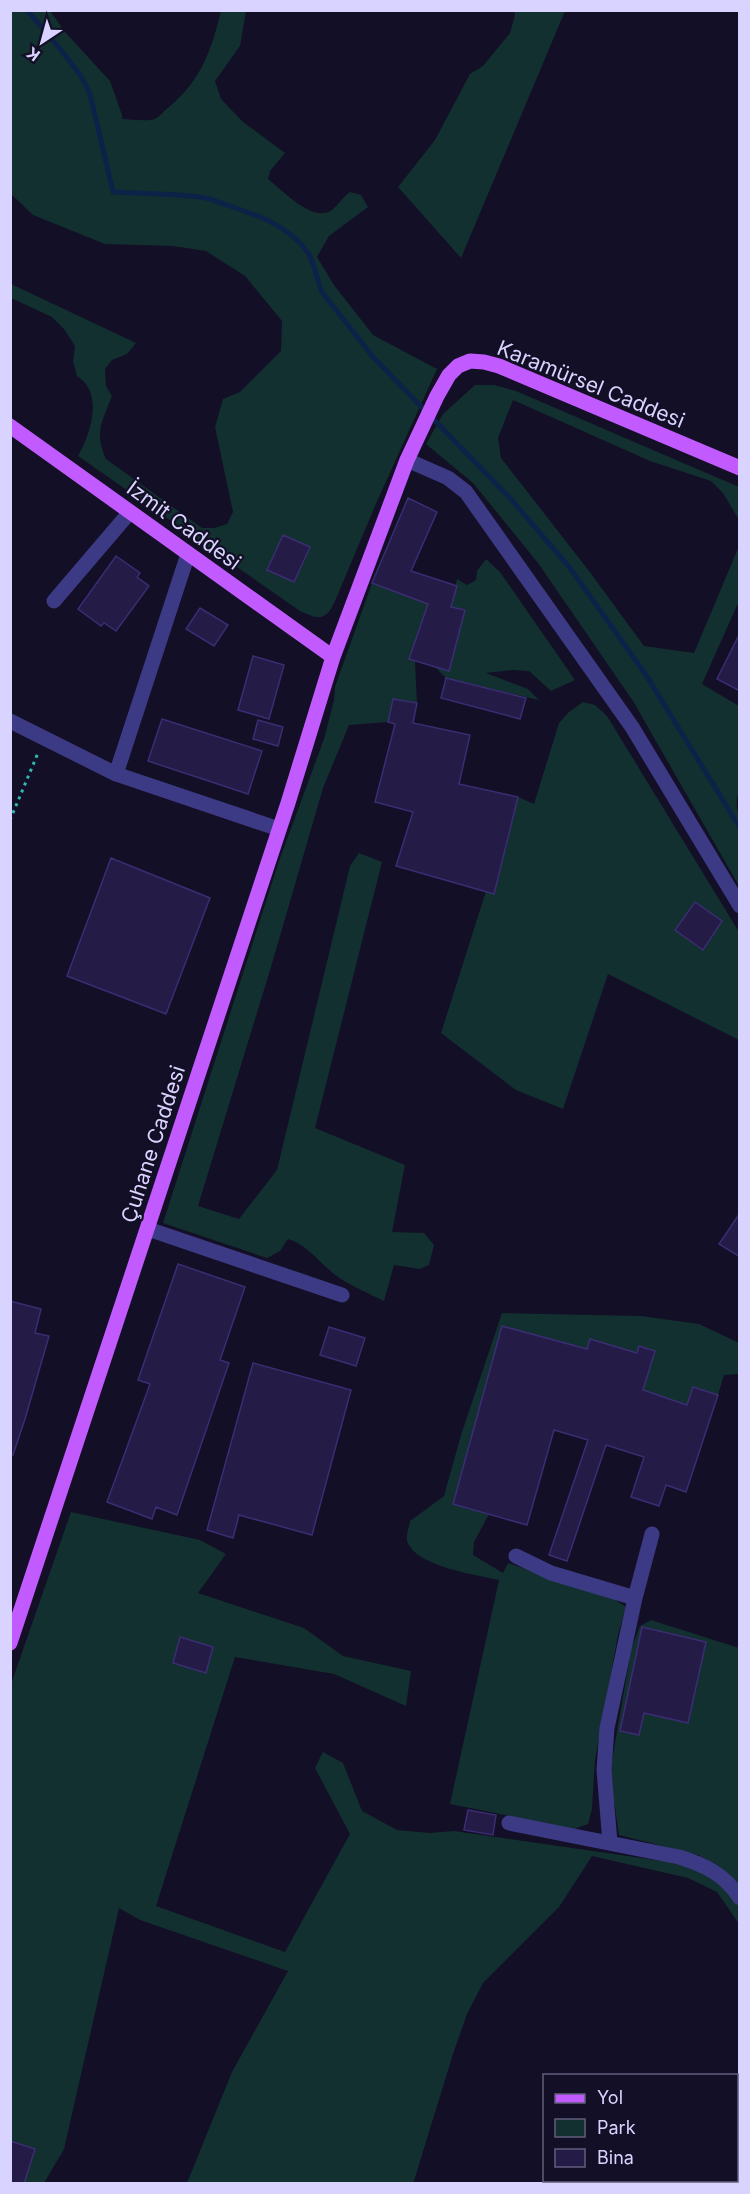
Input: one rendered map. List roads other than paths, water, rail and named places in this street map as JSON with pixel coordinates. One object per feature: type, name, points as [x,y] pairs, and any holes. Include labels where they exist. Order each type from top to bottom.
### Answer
[{"type":"main road","name":"Karamürsel Caddesi","points":[[333,657],[415,440],[449,375],[458,366],[470,361],[499,366],[740,468]]},
{"type":"main road","name":"İzmit Caddesi","points":[[10,426],[333,657]]},
{"type":"main road","name":"Çuhane Caddesi","points":[[10,1643],[148,1229],[333,657]]},
{"type":"street","points":[[407,460],[448,478],[466,492],[632,727],[740,906]]},
{"type":"street","points":[[54,601],[130,512]]},
{"type":"street","points":[[116,774],[188,554]]},
{"type":"street","points":[[10,721],[116,774],[279,829]]},
{"type":"street","points":[[148,1229],[342,1295]]},
{"type":"street","points":[[610,1843],[603,1770],[607,1728],[635,1598],[652,1534]]},
{"type":"street","points":[[516,1556],[551,1573],[635,1598]]},
{"type":"street","points":[[509,1823],[696,1862],[717,1872],[740,1898]]},
{"type":"waterway","points":[[27,10],[81,76],[90,94],[113,192],[207,198],[272,223],[301,244],[311,258],[322,292],[373,357],[510,498],[570,568],[646,675],[740,828]]}]
